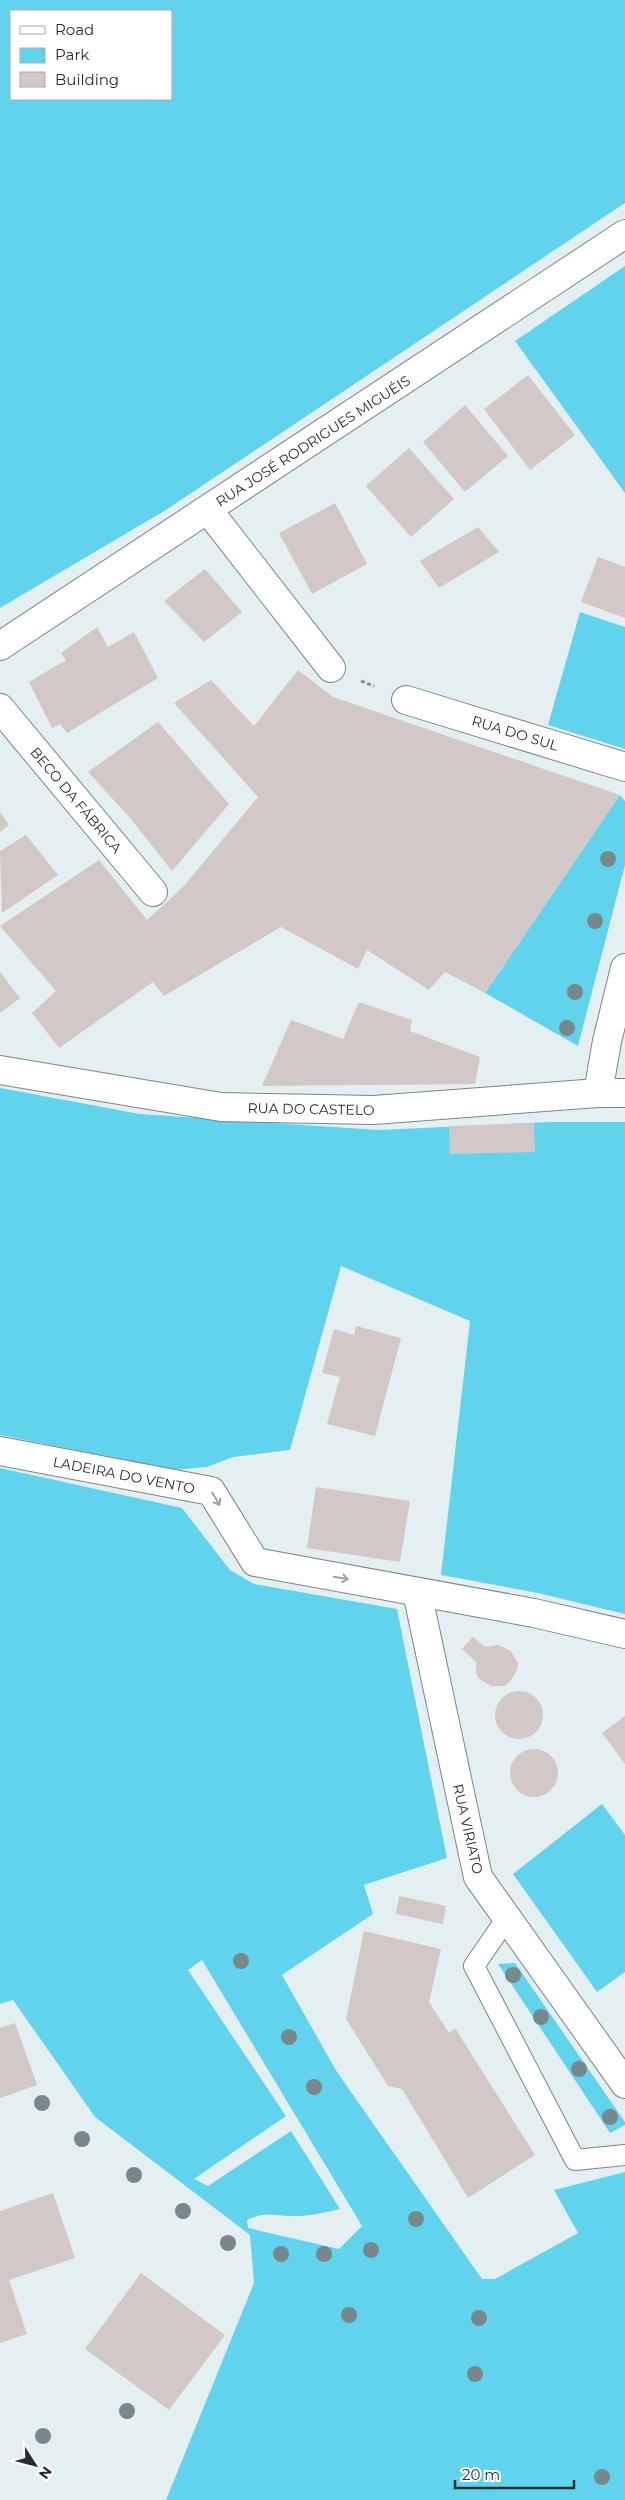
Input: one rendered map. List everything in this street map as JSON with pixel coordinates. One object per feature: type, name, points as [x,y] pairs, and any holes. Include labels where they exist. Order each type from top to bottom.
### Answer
[{"type":"street","name":"RUA JOSÉ RODRIGUES MIGUÉIS","points":[[0,646],[625,234]]},
{"type":"street","points":[[208,510],[331,668]]},
{"type":"street","name":"RUA DO SUL","points":[[406,700],[625,767]]},
{"type":"street","name":"BECO DA FÁBRICA","points":[[0,708],[153,892]]},
{"type":"street","points":[[598,1093],[607,1041],[625,968]]},
{"type":"street","name":"RUA DO CASTELO","points":[[0,1070],[221,1107],[374,1110],[598,1093],[625,1093]]},
{"type":"street","name":"LADEIRA DO VENTO","points":[[0,1451],[211,1491],[254,1562],[534,1612],[625,1634]]},
{"type":"street","name":"RUA VIRIATO","points":[[417,1592],[478,1877],[625,2084]]},
{"type":"lane","points":[[507,1918],[474,1966],[575,2160],[625,2155]]},
{"type":"path","points":[[331,668],[406,700]]},
{"type":"green space","points":[[0,0],[625,0],[625,203],[166,510],[0,608]]},
{"type":"green space","points":[[625,266],[625,493],[515,341]]},
{"type":"green space","points":[[580,612],[625,627],[625,749],[548,725]]},
{"type":"green space","points":[[620,795],[625,801],[625,865],[578,1046],[485,993]]},
{"type":"green space","points":[[0,1088],[140,1114],[379,1130],[551,1122],[625,1122],[625,1614],[538,1593],[441,1575],[470,1321],[341,1266],[290,1450],[233,1457],[207,1467],[175,1470],[0,1435]]},
{"type":"green space","points":[[0,1468],[182,1508],[230,1570],[254,1584],[397,1609],[447,1858],[364,1885],[373,1914],[282,1975],[337,2072],[482,2279],[495,2279],[578,2233],[554,2190],[625,2172],[625,2500],[166,2500],[254,2283],[250,2235],[95,2117],[13,2000],[0,2004]],"holes":[[[202,1960],[362,2226],[339,2249],[248,2228],[247,2220],[258,2216],[302,2216],[340,2209],[291,2131],[208,2186],[194,2179],[286,2116],[188,1970]]]},
{"type":"green space","points":[[602,1804],[625,1835],[625,1972],[597,1992],[513,1874]]},
{"type":"green space","points":[[515,1963],[625,2122],[625,2125],[610,2133],[498,1964]]},
{"type":"building","points":[[528,375],[575,435],[530,470],[484,409]]},
{"type":"building","points":[[465,405],[508,456],[465,492],[423,442]]},
{"type":"building","points":[[409,448],[454,499],[411,537],[366,486]]},
{"type":"building","points":[[335,503],[367,564],[312,594],[279,533]]},
{"type":"building","points":[[478,527],[499,552],[439,588],[420,561]]},
{"type":"building","points":[[598,557],[625,567],[625,618],[581,602]]},
{"type":"building","points":[[205,569],[242,612],[204,642],[164,601]]},
{"type":"building","points":[[97,627],[108,647],[134,632],[158,678],[67,733],[60,724],[52,728],[29,682],[66,660],[61,653]]},
{"type":"building","points":[[298,670],[333,697],[620,795],[485,993],[445,972],[429,990],[367,950],[358,969],[281,927],[164,996],[153,982],[59,1048],[32,1013],[56,991],[0,926],[99,860],[147,920],[183,887],[258,797],[174,703],[211,680],[254,726]]},
{"type":"building","points":[[158,722],[229,804],[172,871],[131,819],[88,772]]},
{"type":"building","points":[[0,812],[9,825],[0,832]]},
{"type":"building","points":[[26,835],[58,875],[2,913],[0,851]]},
{"type":"building","points":[[0,972],[20,998],[0,1013]]},
{"type":"building","points":[[359,1002],[412,1020],[410,1031],[480,1057],[475,1084],[262,1086],[291,1020],[343,1039]]},
{"type":"building","points":[[534,1123],[535,1152],[450,1154],[449,1126]]},
{"type":"building","points":[[356,1326],[401,1338],[375,1436],[327,1424],[340,1377],[322,1373],[334,1329],[354,1335]]},
{"type":"building","points":[[316,1487],[410,1501],[400,1562],[307,1548]]},
{"type":"building","points":[[473,1637],[485,1647],[498,1645],[511,1651],[518,1663],[517,1670],[510,1682],[504,1686],[491,1686],[479,1679],[476,1672],[476,1662],[462,1649]]},
{"type":"building","points":[[514,1691],[524,1691],[536,1698],[543,1710],[543,1720],[536,1732],[524,1739],[514,1739],[506,1735],[499,1728],[495,1720],[495,1710],[499,1702],[506,1695]]},
{"type":"building","points":[[625,1716],[625,1764],[602,1733]]},
{"type":"building","points":[[529,1749],[539,1749],[548,1753],[554,1759],[557,1764],[557,1782],[548,1793],[539,1797],[529,1797],[520,1793],[514,1787],[510,1778],[510,1768],[514,1759],[520,1753]]},
{"type":"building","points":[[399,1896],[446,1906],[443,1924],[396,1914]]},
{"type":"building","points":[[364,1931],[441,1949],[429,2002],[449,2033],[455,2028],[535,2155],[468,2198],[402,2089],[388,2086],[346,2019]]},
{"type":"building","points":[[15,2023],[37,2085],[0,2098],[0,2028]]},
{"type":"building","points":[[53,2193],[75,2258],[9,2280],[27,2334],[0,2343],[0,2211]]},
{"type":"building","points":[[141,2273],[225,2335],[169,2410],[85,2349]]}]
